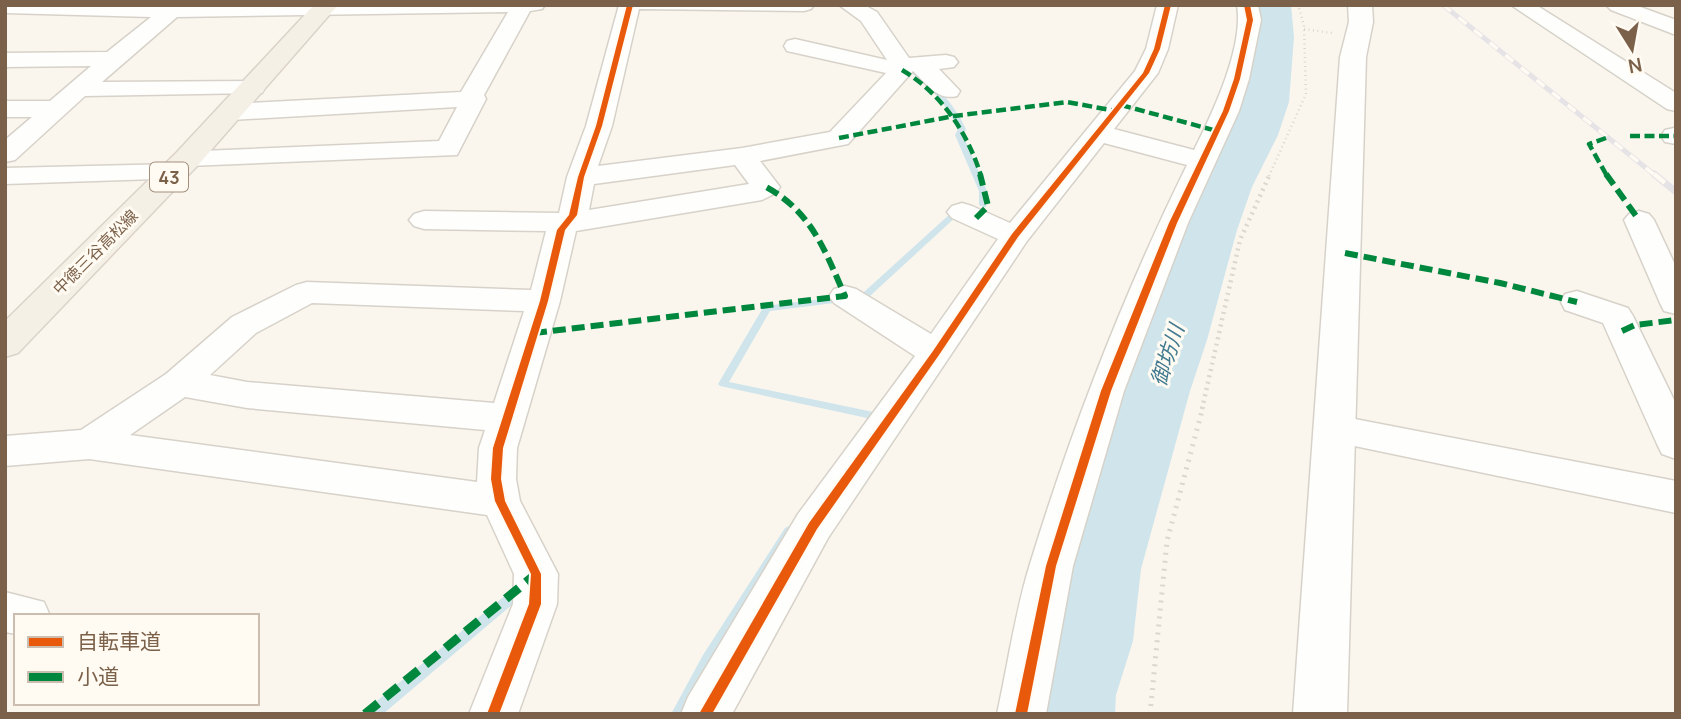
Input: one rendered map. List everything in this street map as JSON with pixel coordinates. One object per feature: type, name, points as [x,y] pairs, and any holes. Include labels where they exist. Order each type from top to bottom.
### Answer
[{"type":"main road","name":"中徳三谷高松線","points":[[5,344],[181,165],[325,7]]},
{"type":"street","points":[[5,7],[172,11],[535,5]]},
{"type":"street","points":[[493,714],[535,604],[536,574],[500,501],[496,479],[498,448],[544,301],[561,230],[573,215],[580,177],[599,126],[630,5]]},
{"type":"street","points":[[647,5],[804,5]]},
{"type":"street","points":[[849,5],[869,17],[908,67],[948,92]]},
{"type":"street","points":[[705,714],[813,526],[936,353],[1014,236],[1146,73],[1157,49],[1168,5]]},
{"type":"street","points":[[1021,714],[1051,566],[1106,391],[1201,160],[1226,111],[1237,79],[1250,20],[1247,5]]},
{"type":"street","points":[[1320,714],[1353,57],[1361,22],[1360,5]]},
{"type":"street","points":[[1521,5],[1676,103]]},
{"type":"street","points":[[470,98],[522,6]]},
{"type":"street","points":[[1618,6],[1676,28]]},
{"type":"street","points":[[5,154],[172,11]]},
{"type":"street","points":[[794,46],[908,67],[946,62]]},
{"type":"street","points":[[5,60],[113,59]]},
{"type":"street","points":[[580,177],[742,156],[839,138],[908,67]]},
{"type":"street","points":[[81,89],[253,88]]},
{"type":"street","points":[[5,176],[449,149],[474,99],[231,112]]},
{"type":"street","points":[[5,109],[58,108]]},
{"type":"street","points":[[1097,133],[1201,160]]},
{"type":"street","points":[[424,220],[567,222],[752,194],[766,187],[742,156]]},
{"type":"street","points":[[962,212],[1014,236]]},
{"type":"street","points":[[1639,220],[1676,303]]},
{"type":"street","points":[[89,444],[179,383],[244,325],[307,292],[544,301]]},
{"type":"street","points":[[845,296],[936,353]]},
{"type":"street","points":[[1577,302],[1616,316],[1676,444]]},
{"type":"street","points":[[1641,371],[1676,374]]},
{"type":"street","points":[[179,383],[247,395],[506,418]]},
{"type":"street","points":[[1334,429],[1676,497]]},
{"type":"street","points":[[5,451],[89,444],[500,501]]},
{"type":"path","points":[[1150,714],[1167,541],[1196,433],[1240,240],[1306,94],[1304,25],[1298,5]]},
{"type":"water","name":"御坊川","points":[[1253,5],[1291,5],[1294,37],[1289,102],[1278,135],[1252,187],[1237,230],[1190,391],[1141,569],[1133,641],[1116,695],[1115,714],[1036,714],[1077,501]]},
{"type":"waterway","points":[[907,63],[908,68],[939,94],[958,120],[962,129],[959,135],[983,191],[983,205]]},
{"type":"waterway","points":[[867,294],[954,215]]},
{"type":"waterway","points":[[839,300],[767,308],[723,384],[874,416],[869,423]]},
{"type":"waterway","points":[[678,714],[708,659],[789,531]]},
{"type":"waterway","points":[[372,714],[522,589]]},
{"type":"railway","points":[[1443,5],[1656,176]]},
{"type":"railway","points":[[1654,174],[1676,192]]},
{"type":"marked path","points":[[902,70],[918,79],[947,109],[970,148],[985,188],[988,206],[976,218]]},
{"type":"marked path","points":[[839,138],[954,116],[1067,102],[1116,111]]},
{"type":"marked path","points":[[1121,105],[1217,131]]},
{"type":"marked path","points":[[1630,136],[1674,136]]},
{"type":"marked path","points":[[1606,138],[1589,144],[1598,163],[1639,220]]},
{"type":"marked path","points":[[534,333],[845,296],[817,232],[777,193],[766,187]]},
{"type":"marked path","points":[[1345,253],[1500,283],[1577,302]]},
{"type":"marked path","points":[[1622,331],[1635,325],[1676,320]]},
{"type":"marked path","points":[[365,714],[536,574]]},
{"type":"cycle path","points":[[493,714],[535,604],[536,574],[500,501],[496,479],[498,448],[544,301],[561,230],[573,215],[581,177],[599,126],[630,5]]},
{"type":"cycle path","points":[[705,714],[813,526],[1015,236],[1146,73],[1157,49],[1168,5]]},
{"type":"cycle path","points":[[1021,714],[1051,566],[1106,391],[1173,223],[1226,111],[1237,79],[1250,20],[1247,5]]}]
